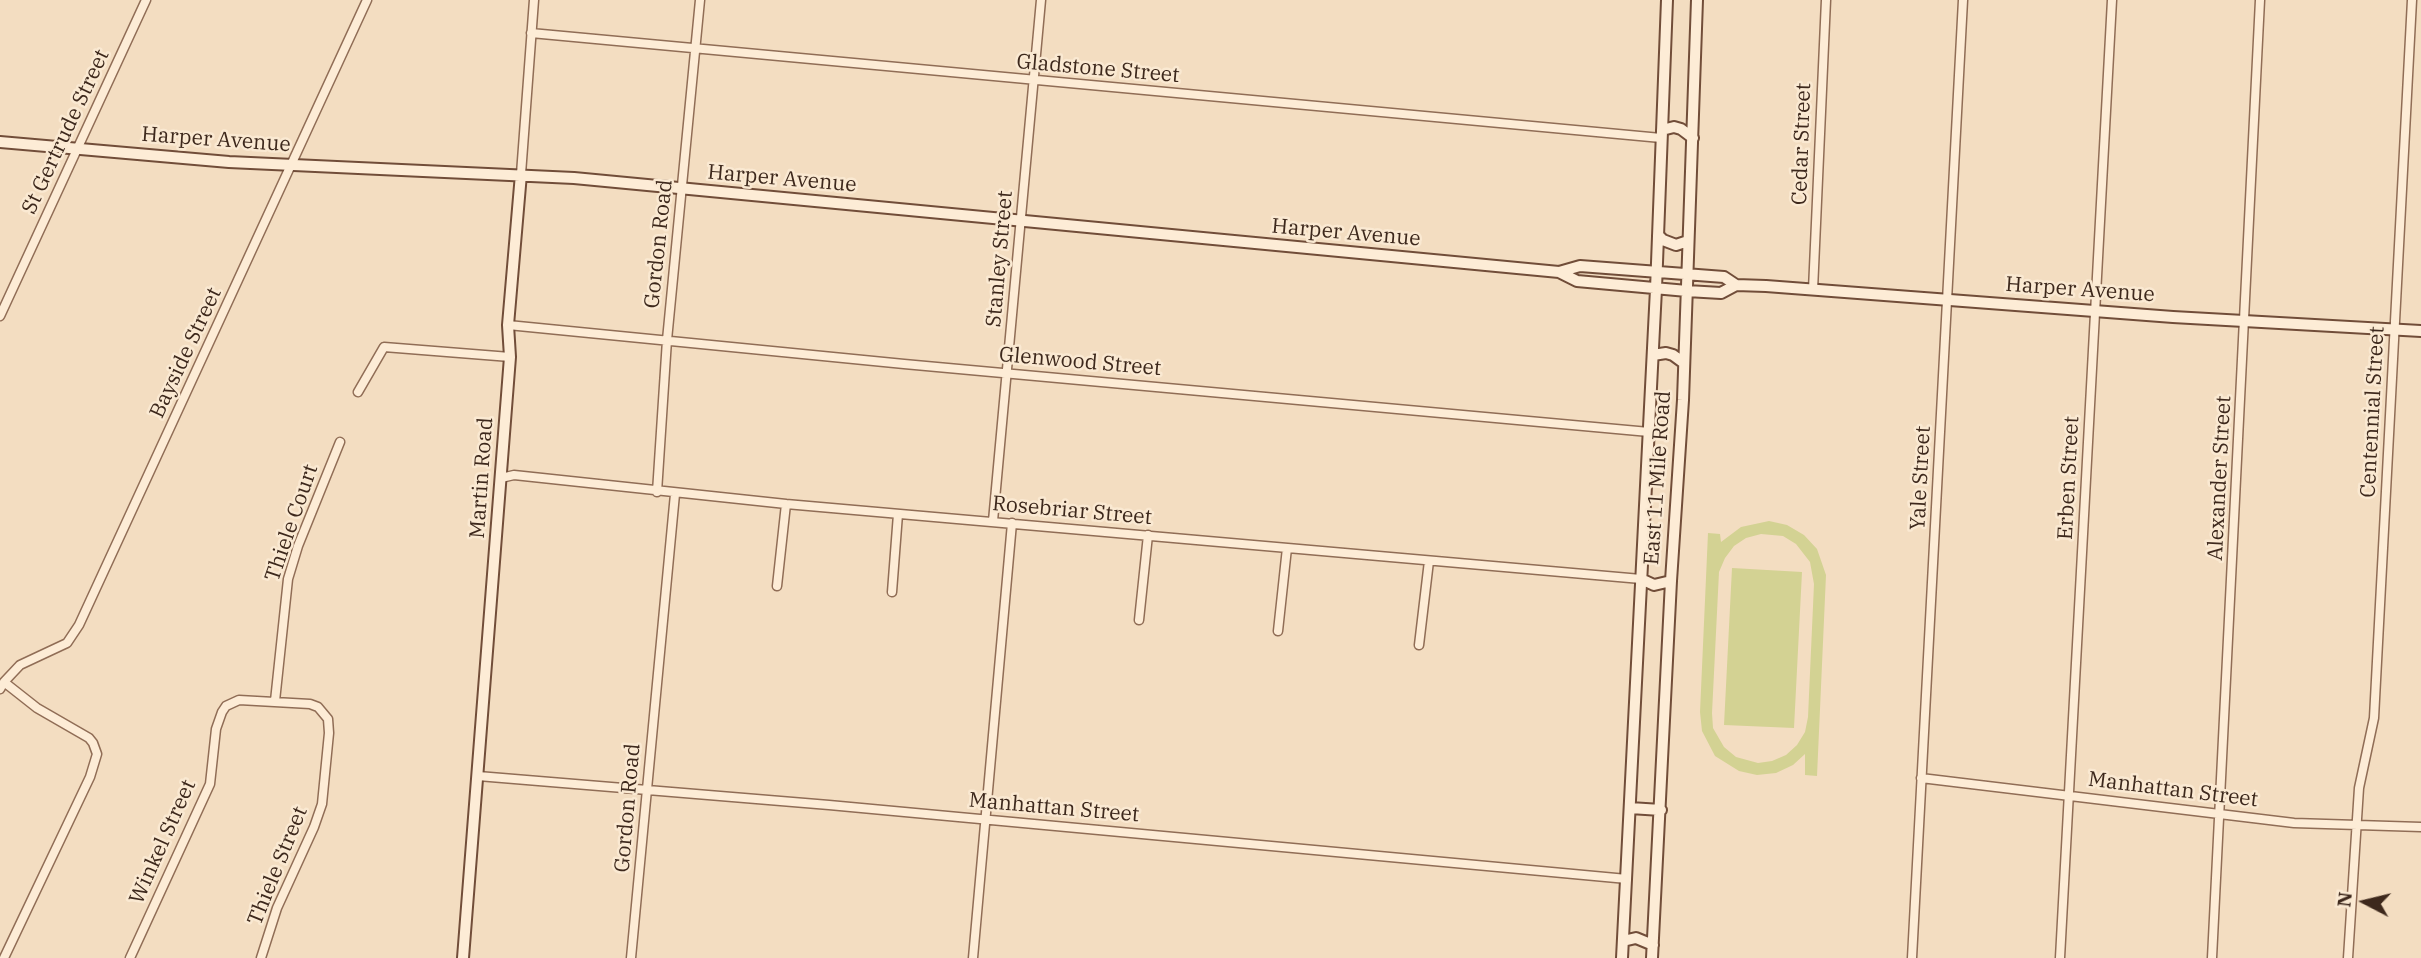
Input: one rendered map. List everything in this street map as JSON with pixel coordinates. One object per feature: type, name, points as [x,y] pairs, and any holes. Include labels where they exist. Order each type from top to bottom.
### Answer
[{"type":"main road","name":"East 11 Mile Road","points":[[1622,958],[1657,272],[1667,0]]},
{"type":"main road","name":"East 11 Mile Road","points":[[1652,958],[1684,363],[1697,0]]},
{"type":"main road","points":[[1661,134],[1674,127],[1693,138]]},
{"type":"main road","name":"Harper Avenue","points":[[0,142],[76,150],[291,164],[520,174],[1559,272],[1577,281],[1656,289],[1721,293],[1736,285]]},
{"type":"main road","name":"Martin Road","points":[[463,958],[510,357],[508,325],[520,174]]},
{"type":"main road","points":[[1658,235],[1676,245],[1688,242]]},
{"type":"main road","name":"Harper Avenue","points":[[1559,272],[1580,266],[1724,277],[1736,285],[2421,331]]},
{"type":"main road","points":[[1653,355],[1666,353],[1684,363]]},
{"type":"main road","points":[[1641,579],[1654,585],[1671,581]]},
{"type":"main road","points":[[1630,808],[1661,810]]},
{"type":"main road","points":[[1623,941],[1636,937],[1653,945]]},
{"type":"street","name":"St Gertrude Street","points":[[0,316],[146,0]]},
{"type":"street","name":"Bayside Street","points":[[2,685],[20,666],[67,643],[79,625],[367,0]]},
{"type":"street","name":"Martin Road","points":[[520,174],[534,0]]},
{"type":"street","name":"Gordon Road","points":[[657,492],[667,340],[700,0]]},
{"type":"street","name":"Stanley Street","points":[[993,521],[1041,0]]},
{"type":"street","name":"Cedar Street","points":[[1813,290],[1826,0]]},
{"type":"street","name":"Yale Street","points":[[1912,958],[1963,0]]},
{"type":"street","name":"Erben Street","points":[[2060,958],[2112,0]]},
{"type":"street","name":"Alexander Street","points":[[2212,958],[2260,0]]},
{"type":"street","name":"Centennial Street","points":[[2348,958],[2359,788],[2374,718],[2412,0]]},
{"type":"street","name":"Gladstone Street","points":[[531,33],[1661,134]]},
{"type":"street","name":"Glenwood Street","points":[[508,325],[904,365],[1007,372],[1649,432]]},
{"type":"street","points":[[358,392],[384,347],[510,357]]},
{"type":"street","name":"Thiele Court","points":[[275,701],[288,579],[298,546],[340,442]]},
{"type":"street","name":"Rosebriar Street","points":[[501,478],[514,475],[675,494],[1641,579]]},
{"type":"street","name":"Gordon Road","points":[[631,958],[675,494]]},
{"type":"street","points":[[777,586],[786,504]]},
{"type":"street","points":[[892,592],[898,514]]},
{"type":"street","points":[[973,958],[1012,523]]},
{"type":"street","points":[[1139,620],[1148,535]]},
{"type":"street","points":[[1278,631],[1287,548]]},
{"type":"street","points":[[1419,645],[1429,561]]},
{"type":"street","points":[[2,685],[89,738],[97,754],[90,777],[4,958]]},
{"type":"street","name":"Winkel Street","points":[[130,958],[210,784],[216,729],[222,712],[226,706],[239,700],[275,701]]},
{"type":"street","name":"Thiele Street","points":[[261,958],[278,908],[322,804],[329,733],[328,719],[318,707],[275,701]]},
{"type":"street","name":"Manhattan Street","points":[[478,776],[1627,878]]},
{"type":"street","name":"Manhattan Street","points":[[1920,778],[2294,823],[2421,827]]},
{"type":"shaded area","points":[[1769,521],[1787,525],[1804,535],[1817,549],[1826,575],[1817,776],[1805,775],[1805,754],[1793,765],[1776,773],[1757,775],[1739,771],[1715,756],[1702,731],[1700,712],[1708,533],[1720,534],[1721,542],[1741,527]],"holes":[[[1761,534],[1783,536],[1796,544],[1810,562],[1814,584],[1808,717],[1805,732],[1797,745],[1786,755],[1758,763],[1736,757],[1724,747],[1713,728],[1719,572],[1734,546],[1746,538]]]},
{"type":"shaded area","points":[[1732,568],[1802,572],[1794,728],[1724,725]]}]
